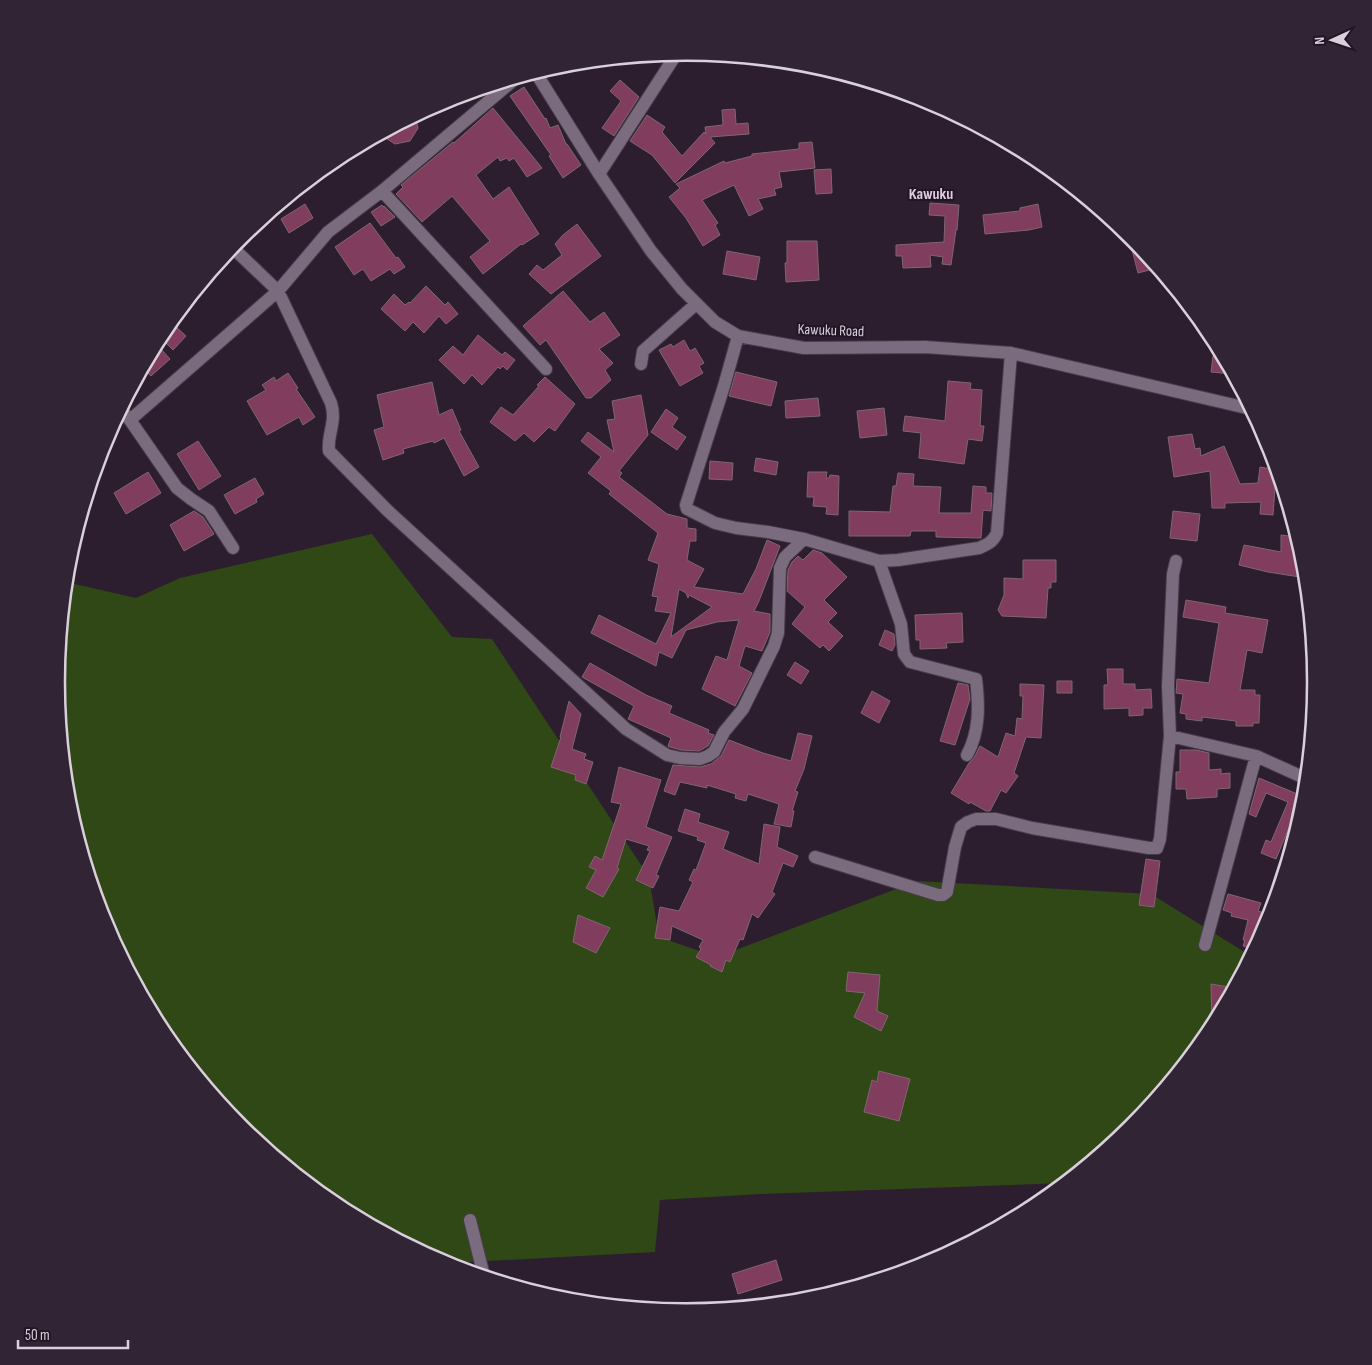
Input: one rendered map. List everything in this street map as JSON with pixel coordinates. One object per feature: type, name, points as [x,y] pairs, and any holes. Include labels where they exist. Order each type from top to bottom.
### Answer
[{"type":"street","points":[[599,174],[671,62]]},
{"type":"street","name":"Kawuku Road","points":[[540,79],[599,174],[651,251],[696,304],[715,322],[738,336],[804,348],[925,347],[1011,353],[1243,408]]},
{"type":"street","points":[[130,420],[278,291],[328,232],[382,191],[504,89]]},
{"type":"street","points":[[382,191],[546,369]]},
{"type":"street","points":[[238,253],[278,291],[333,407],[334,419],[328,451],[388,510],[626,729],[667,755],[694,759],[711,754],[714,752],[724,732],[743,709],[774,646],[778,633],[780,568],[785,557],[804,539]]},
{"type":"street","points":[[641,364],[643,352],[696,304]]},
{"type":"street","points":[[738,336],[686,505],[687,508],[715,523],[804,539],[879,560],[898,560],[980,548],[994,540],[998,533],[1011,353]]},
{"type":"street","points":[[126,415],[177,488],[209,511],[233,548]]},
{"type":"street","points":[[879,560],[901,624],[904,654],[910,662],[976,679],[979,704],[974,742],[967,755]]},
{"type":"street","points":[[815,857],[943,895],[947,892],[955,847],[961,827],[976,819],[996,819],[1032,828],[1156,848],[1160,839],[1170,736],[1169,656],[1172,574],[1176,561]]},
{"type":"street","points":[[1170,736],[1256,756],[1300,776]]},
{"type":"street","points":[[1205,945],[1256,756]]},
{"type":"street","points":[[470,1220],[482,1270]]},
{"type":"green space","points":[[372,534],[452,637],[492,639],[649,877],[659,937],[717,957],[917,881],[1151,894],[1245,952],[1203,1028],[1179,1061],[1125,1122],[1096,1150],[1052,1183],[760,1194],[660,1200],[655,1252],[464,1262],[411,1240],[375,1221],[308,1175],[276,1150],[247,1122],[193,1061],[169,1028],[129,957],[112,920],[86,843],[70,764],[65,682],[66,642],[73,584],[136,598],[180,578]]},
{"type":"building","points":[[620,80],[639,97],[614,136],[602,128],[621,101],[610,91]]},
{"type":"building","points":[[524,87],[546,118],[550,128],[558,125],[566,144],[581,165],[563,178],[549,156],[551,155],[510,96]]},
{"type":"building","points":[[493,108],[542,168],[527,177],[514,158],[509,161],[507,158],[500,161],[498,157],[476,175],[493,199],[509,187],[539,234],[521,244],[483,274],[470,257],[490,241],[452,196],[422,222],[396,194],[403,187],[401,185],[454,143]]},
{"type":"building","points":[[735,109],[736,124],[748,123],[749,134],[710,137],[715,143],[675,183],[652,155],[630,141],[647,115],[665,127],[662,132],[682,156],[704,132],[706,134],[705,127],[723,125],[722,110]]},
{"type":"building","points":[[417,123],[418,128],[410,141],[395,144],[386,138]]},
{"type":"building","points":[[812,142],[815,168],[779,172],[782,187],[774,189],[776,195],[758,199],[763,209],[749,216],[734,185],[702,200],[718,223],[715,225],[720,235],[703,246],[686,218],[669,197],[680,188],[676,184],[724,161],[725,163],[752,156],[752,154],[799,149],[799,143]]},
{"type":"building","points":[[831,169],[832,193],[816,194],[814,170]]},
{"type":"building","points":[[930,203],[959,205],[951,265],[942,264],[943,257],[930,255],[931,267],[903,268],[902,256],[896,256],[896,245],[944,242],[945,216],[929,215]]},
{"type":"building","points":[[305,204],[313,218],[289,233],[281,219]]},
{"type":"building","points":[[1038,204],[1042,227],[985,234],[983,215],[1020,211],[1020,208]]},
{"type":"building","points":[[382,205],[395,217],[381,226],[371,212]]},
{"type":"building","points":[[370,223],[405,267],[394,274],[390,269],[371,281],[363,269],[354,275],[335,247]]},
{"type":"building","points":[[577,224],[601,256],[551,294],[529,274],[537,265],[543,270],[562,255],[555,244]]},
{"type":"building","points":[[787,241],[817,241],[819,280],[786,282]]},
{"type":"building","points":[[727,251],[760,257],[756,280],[723,274]]},
{"type":"building","points":[[1132,251],[1150,270],[1138,273]]},
{"type":"building","points":[[426,286],[445,305],[448,302],[458,314],[446,324],[439,316],[424,333],[413,322],[405,331],[381,309],[394,294],[405,305],[410,303]]},
{"type":"building","points":[[563,291],[590,322],[604,312],[620,335],[599,349],[613,363],[605,370],[611,380],[591,398],[586,398],[546,340],[540,345],[523,326]]},
{"type":"building","points":[[176,327],[186,336],[173,350],[166,343]]},
{"type":"building","points":[[478,335],[502,355],[505,352],[515,360],[507,370],[503,366],[500,369],[498,367],[482,385],[472,375],[464,384],[439,360],[453,346],[463,355]]},
{"type":"building","points":[[684,340],[690,351],[695,348],[704,363],[699,366],[703,373],[680,386],[659,350],[671,344],[673,347]]},
{"type":"building","points":[[161,350],[170,359],[151,376],[148,373]]},
{"type":"building","points":[[1213,356],[1214,356],[1225,373],[1211,372]]},
{"type":"building","points":[[736,372],[777,382],[771,406],[729,396]]},
{"type":"building","points":[[288,373],[298,388],[296,389],[315,417],[303,425],[299,417],[267,435],[247,401],[266,390],[262,385],[274,377],[276,381]]},
{"type":"building","points":[[545,377],[575,404],[555,431],[549,427],[534,442],[524,433],[515,441],[490,422],[501,407],[513,415]]},
{"type":"building","points":[[948,381],[971,383],[970,389],[982,390],[980,426],[984,426],[982,441],[968,439],[964,464],[919,458],[921,433],[903,431],[905,416],[945,421]]},
{"type":"building","points":[[432,382],[439,415],[452,409],[461,430],[459,431],[479,467],[464,476],[444,438],[434,443],[433,441],[403,449],[404,453],[383,460],[374,430],[384,427],[377,395]]},
{"type":"building","points":[[641,395],[648,435],[619,471],[622,473],[619,477],[667,514],[687,519],[687,528],[696,529],[696,541],[690,541],[687,560],[704,569],[694,587],[743,594],[756,569],[767,540],[780,546],[754,611],[770,614],[770,632],[762,651],[745,646],[739,666],[752,673],[735,706],[702,689],[716,656],[727,660],[739,620],[717,622],[686,630],[672,658],[659,652],[656,666],[591,633],[599,615],[656,644],[671,613],[655,611],[658,597],[652,596],[659,564],[648,560],[658,533],[609,494],[611,491],[588,473],[601,457],[581,441],[588,432],[614,452],[607,420],[615,419],[612,401]],"holes":[[[679,589],[686,593],[688,598],[689,595],[712,607],[671,637]]]},
{"type":"building","points":[[818,398],[820,416],[786,418],[785,401]]},
{"type":"building","points":[[884,408],[887,435],[860,438],[857,411]]},
{"type":"building","points":[[666,409],[678,418],[672,427],[686,437],[677,450],[651,432]]},
{"type":"building","points":[[1192,434],[1195,449],[1200,448],[1201,456],[1224,446],[1240,484],[1258,483],[1260,467],[1269,469],[1276,488],[1273,515],[1260,514],[1261,502],[1225,503],[1225,508],[1212,508],[1210,471],[1174,477],[1168,437]]},
{"type":"building","points":[[198,441],[221,476],[199,490],[177,454]]},
{"type":"building","points":[[756,458],[778,462],[776,475],[754,471]]},
{"type":"building","points":[[710,461],[733,463],[732,480],[709,479]]},
{"type":"building","points":[[148,472],[161,493],[126,514],[114,493]]},
{"type":"building","points":[[808,472],[827,472],[826,478],[829,478],[830,475],[839,476],[838,515],[826,514],[827,507],[813,506],[814,497],[807,497]]},
{"type":"building","points":[[898,473],[914,474],[913,486],[941,487],[939,513],[971,513],[973,486],[986,487],[986,493],[992,493],[991,511],[983,510],[981,538],[936,537],[936,531],[911,531],[910,536],[849,536],[849,511],[890,512],[893,486],[896,486]]},
{"type":"building","points":[[255,478],[264,494],[256,499],[257,502],[235,514],[224,495]]},
{"type":"building","points":[[194,511],[203,517],[214,534],[184,551],[170,525]]},
{"type":"building","points":[[1173,511],[1200,514],[1197,541],[1170,538]]},
{"type":"building","points":[[1281,535],[1289,536],[1298,577],[1239,565],[1244,545],[1281,552]]},
{"type":"building","points":[[813,550],[822,553],[847,577],[824,600],[837,613],[828,622],[843,636],[829,651],[823,645],[820,648],[792,624],[805,607],[787,591],[788,570],[798,556],[803,560]]},
{"type":"building","points":[[1023,560],[1056,560],[1056,582],[1051,582],[1051,588],[1048,588],[1046,618],[1002,616],[998,610],[1004,595],[1004,578],[1023,579]]},
{"type":"building","points":[[1186,600],[1226,607],[1225,613],[1268,620],[1262,653],[1247,650],[1240,690],[1255,690],[1255,695],[1260,695],[1259,723],[1253,723],[1253,726],[1236,726],[1236,721],[1202,717],[1202,721],[1186,719],[1186,714],[1180,713],[1183,694],[1176,693],[1177,679],[1209,683],[1219,623],[1183,617]]},
{"type":"building","points":[[962,613],[963,642],[946,643],[947,648],[920,649],[920,640],[916,640],[915,615]]},
{"type":"building","points":[[885,630],[894,634],[895,645],[892,651],[879,645]]},
{"type":"building","points":[[795,662],[809,671],[801,684],[787,675]]},
{"type":"building","points":[[590,663],[646,695],[672,706],[669,713],[709,730],[708,733],[714,735],[708,746],[699,751],[670,747],[668,746],[671,738],[628,719],[634,706],[582,677]]},
{"type":"building","points":[[1107,669],[1123,669],[1123,684],[1135,684],[1135,690],[1151,689],[1152,708],[1143,708],[1143,715],[1129,716],[1129,708],[1104,709],[1104,685],[1108,685]]},
{"type":"building","points":[[1057,681],[1072,681],[1072,693],[1057,693]]},
{"type":"building","points":[[958,683],[968,685],[970,699],[955,745],[940,741]]},
{"type":"building","points":[[1020,684],[1044,685],[1041,738],[1026,737],[1014,773],[1018,776],[1006,793],[1001,790],[990,811],[986,811],[970,802],[969,804],[951,793],[980,746],[998,757],[1006,733],[1015,736],[1017,718],[1022,719],[1023,696],[1020,696]]},
{"type":"building","points":[[872,691],[890,701],[879,723],[861,713]]},
{"type":"building","points":[[569,701],[581,714],[572,749],[586,754],[584,759],[593,762],[586,784],[575,780],[576,775],[551,767],[561,737]]},
{"type":"building","points":[[798,733],[812,736],[804,769],[795,791],[798,792],[792,811],[794,811],[791,827],[774,824],[779,804],[748,794],[746,801],[735,798],[736,794],[707,785],[707,788],[680,782],[675,795],[664,791],[673,765],[700,767],[711,764],[721,756],[729,740],[791,761]]},
{"type":"building","points":[[1180,750],[1196,750],[1209,753],[1209,770],[1221,769],[1221,774],[1230,773],[1230,788],[1217,789],[1217,797],[1187,799],[1186,789],[1176,789],[1176,772],[1180,772]]},
{"type":"building","points":[[619,767],[661,780],[646,827],[672,837],[656,875],[659,876],[653,888],[636,880],[650,851],[647,850],[649,846],[626,839],[617,868],[619,869],[603,897],[586,888],[596,870],[589,867],[595,856],[602,860],[621,804],[611,802]]},
{"type":"building","points":[[1259,778],[1297,794],[1290,824],[1276,859],[1261,853],[1266,840],[1271,842],[1288,802],[1266,793],[1256,817],[1249,814]]},
{"type":"building","points":[[685,809],[700,814],[698,822],[729,832],[723,849],[759,864],[764,824],[780,827],[777,847],[798,856],[793,867],[783,863],[772,892],[775,894],[758,918],[752,914],[743,940],[740,939],[730,962],[726,960],[722,972],[696,957],[701,949],[699,947],[703,940],[672,926],[670,940],[655,938],[660,907],[679,911],[693,882],[689,880],[694,869],[696,870],[706,843],[697,840],[698,837],[678,831]]},
{"type":"building","points":[[1146,859],[1160,861],[1154,907],[1139,905]]},
{"type":"building","points":[[1228,894],[1261,903],[1258,911],[1263,912],[1248,947],[1243,946],[1245,940],[1243,940],[1248,920],[1231,916],[1232,913],[1223,910]]},
{"type":"building","points":[[578,915],[610,928],[596,953],[573,942]]},
{"type":"building","points":[[848,972],[880,975],[877,1011],[888,1016],[881,1031],[854,1017],[865,993],[846,991]]},
{"type":"building","points":[[1211,984],[1227,987],[1224,993],[1212,1014]]},
{"type":"building","points":[[879,1071],[910,1079],[899,1121],[864,1112],[872,1080],[877,1082]]},
{"type":"building","points":[[776,1260],[782,1280],[738,1294],[732,1274]]},
{"type":"district","name":"Kawuku","points":[[931,193]]}]
